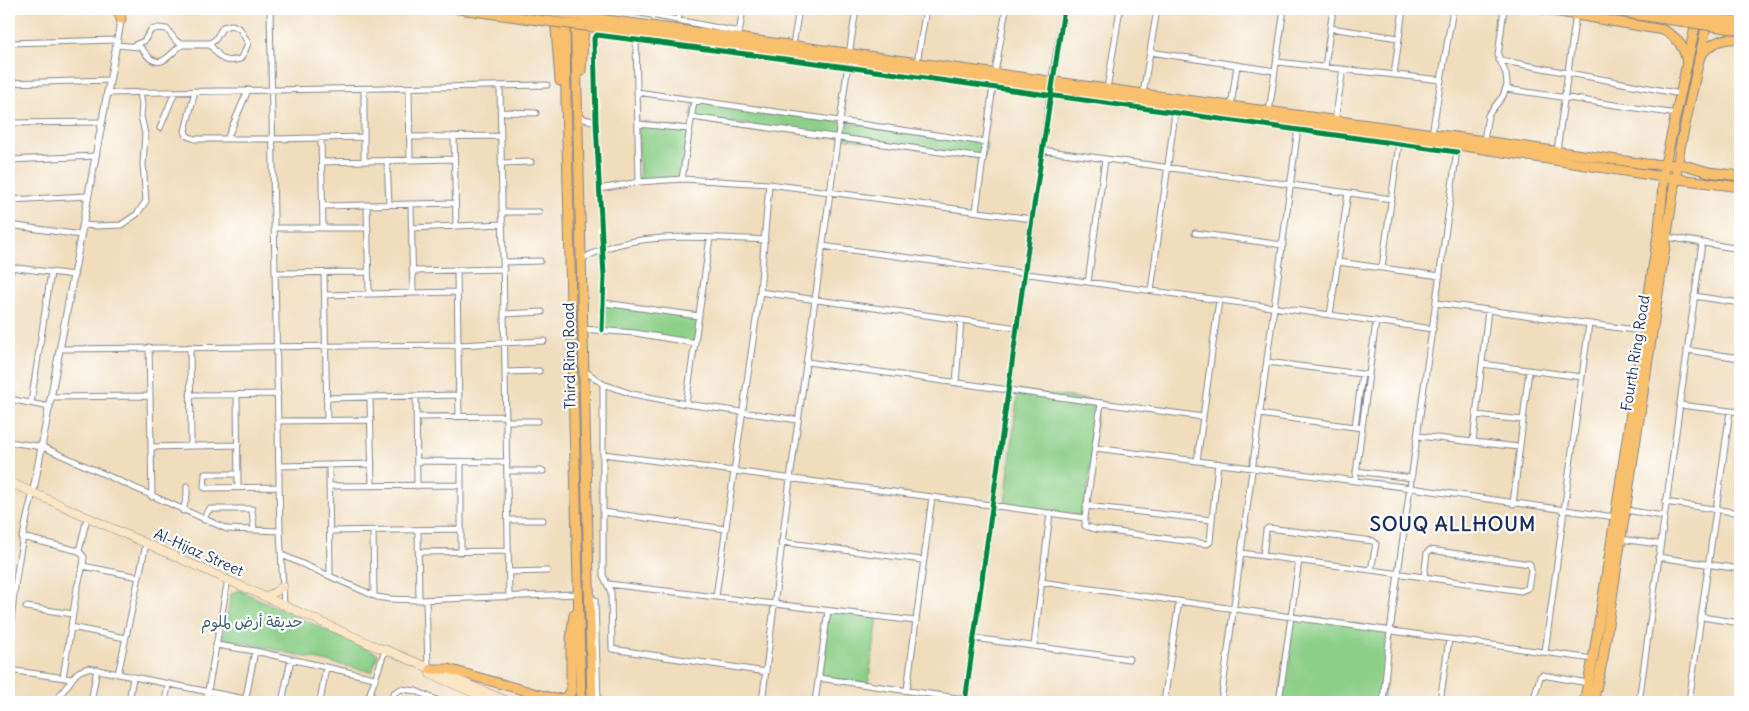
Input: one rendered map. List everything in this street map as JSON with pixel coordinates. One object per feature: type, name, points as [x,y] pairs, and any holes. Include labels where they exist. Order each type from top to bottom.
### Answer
[{"type":"main road","points":[[459,9],[538,20],[601,23],[739,35],[793,45],[848,60],[918,62],[994,81]]},
{"type":"main road","points":[[529,9],[601,23],[1051,89],[1175,110],[1400,141],[1458,145],[1664,178],[1740,187]]},
{"type":"main road","points":[[555,9],[561,82],[566,102]]},
{"type":"main road","name":"Third Ring Road","points":[[565,9],[566,102],[579,386],[578,597],[581,702]]},
{"type":"main road","name":"Third Ring Road","points":[[575,9],[583,370],[579,386]]},
{"type":"main road","points":[[577,91],[581,77],[586,9]]},
{"type":"main road","points":[[1542,9],[1663,30],[1677,40],[1684,49],[1687,66]]},
{"type":"main road","points":[[1603,9],[1740,30]]},
{"type":"main road","points":[[1653,9],[1740,22]]},
{"type":"main road","points":[[1648,27],[1655,20],[1658,9]]},
{"type":"main road","name":"Fourth Ring Road","points":[[1593,702],[1603,658],[1620,539],[1621,515],[1642,331],[1658,228],[1665,164],[1699,9]]},
{"type":"main road","name":"Fourth Ring Road","points":[[1584,702],[1621,515],[1667,237],[1677,164],[1710,9]]},
{"type":"main road","points":[[1699,58],[1714,43],[1728,38],[1740,39]]},
{"type":"main road","points":[[1051,89],[1107,89],[1432,134],[1458,145],[1484,141],[1646,164],[1677,164],[1709,172],[1740,176]]},
{"type":"main road","points":[[1646,164],[1656,160],[1668,149]]},
{"type":"main road","points":[[1646,175],[1658,183],[1663,191]]},
{"type":"main road","name":"Third Ring Road","points":[[579,429],[592,702]]},
{"type":"main road","name":"Al-Hijaz Street","points":[[9,482],[377,647],[510,702]]},
{"type":"main road","points":[[265,597],[283,586]]},
{"type":"main road","points":[[429,668],[448,669],[555,699],[565,698],[571,692],[571,639],[578,597]]},
{"type":"main road","name":"Al-Hijaz Street","points":[[377,647],[384,653],[494,702]]},
{"type":"street","points":[[270,9],[280,530],[284,606]]},
{"type":"street","points":[[632,9],[636,12],[739,35],[743,9]]},
{"type":"street","points":[[678,21],[680,9]]},
{"type":"street","points":[[793,45],[799,9]]},
{"type":"street","points":[[762,702],[773,604],[856,9]]},
{"type":"street","points":[[918,62],[926,9]]},
{"type":"street","points":[[976,211],[1006,9]]},
{"type":"street","points":[[965,701],[1032,219],[1064,9]]},
{"type":"street","points":[[1107,89],[1120,9]]},
{"type":"street","points":[[1143,94],[1157,9]]},
{"type":"street","points":[[1269,112],[1284,9]]},
{"type":"street","points":[[1325,67],[1333,9]]},
{"type":"street","points":[[1394,75],[1403,9]]},
{"type":"street","points":[[1432,134],[1453,9]]},
{"type":"street","points":[[1484,141],[1488,115],[1506,89],[1506,74],[1499,60],[1498,51],[1504,9]]},
{"type":"street","points":[[9,640],[12,601],[22,537],[43,447],[122,12]]},
{"type":"street","points":[[1557,151],[1576,14]]},
{"type":"street","points":[[9,43],[117,42],[132,46],[140,47],[151,59],[156,61],[168,58],[182,46],[210,44],[219,57],[230,62],[240,59],[248,43],[240,29],[232,25],[223,27],[215,40],[210,42],[182,43],[176,41],[167,29],[158,28],[151,30],[144,41],[132,46]]},
{"type":"street","points":[[1330,28],[1399,38]]},
{"type":"street","points":[[602,330],[604,303],[603,250],[596,122],[595,36],[848,60]]},
{"type":"street","points":[[636,40],[639,182]]},
{"type":"street","points":[[1150,52],[1275,71]]},
{"type":"street","points":[[1499,60],[1681,94]]},
{"type":"street","points":[[1276,62],[1441,80]]},
{"type":"street","points":[[1230,106],[1237,65]]},
{"type":"street","points":[[1335,121],[1343,69]]},
{"type":"street","points":[[9,83],[110,80]]},
{"type":"street","points":[[994,81],[1051,89]]},
{"type":"street","points":[[107,93],[547,85]]},
{"type":"street","points":[[500,87],[509,598]]},
{"type":"street","points":[[409,88],[410,160]]},
{"type":"street","points":[[364,89],[364,161]]},
{"type":"street","points":[[1506,89],[1676,114]]},
{"type":"street","points":[[227,139],[248,90]]},
{"type":"street","points":[[83,225],[121,225],[138,214],[146,201],[143,164],[145,134],[141,116],[140,92]]},
{"type":"street","points":[[160,128],[175,92]]},
{"type":"street","points":[[195,92],[185,131],[187,136],[195,139],[364,137]]},
{"type":"street","points":[[637,92],[985,142]]},
{"type":"street","points":[[682,179],[694,101]]},
{"type":"street","points":[[1150,291],[1175,110]]},
{"type":"street","points":[[500,112],[536,113]]},
{"type":"street","points":[[577,117],[596,122]]},
{"type":"street","points":[[691,117],[983,158]]},
{"type":"street","points":[[9,123],[102,122]]},
{"type":"street","points":[[638,124],[689,129]]},
{"type":"street","points":[[1221,702],[1298,127]]},
{"type":"street","points":[[454,136],[456,226]]},
{"type":"street","points":[[410,137],[501,136]]},
{"type":"street","points":[[321,138],[323,228]]},
{"type":"street","points":[[1382,268],[1400,141]]},
{"type":"street","points":[[1383,702],[1390,631],[1458,145]]},
{"type":"street","points":[[1042,150],[1392,199]]},
{"type":"street","points":[[9,160],[96,156]]},
{"type":"street","points":[[322,162],[454,159]]},
{"type":"street","points":[[1088,282],[1105,159]]},
{"type":"street","points":[[387,160],[389,204]]},
{"type":"street","points":[[502,163],[531,162]]},
{"type":"street","points":[[599,189],[639,182],[682,179],[769,184],[1032,219]]},
{"type":"street","points":[[716,596],[760,292],[769,184]]},
{"type":"street","points":[[1330,315],[1348,193]]},
{"type":"street","points":[[9,200],[88,196]]},
{"type":"street","points":[[323,206],[455,203]]},
{"type":"street","points":[[411,204],[413,293]]},
{"type":"street","points":[[368,205],[369,294]]},
{"type":"street","points":[[503,212],[539,212]]},
{"type":"street","points":[[412,228],[503,224]]},
{"type":"street","points":[[9,225],[81,235]]},
{"type":"street","points":[[274,228],[368,228]]},
{"type":"street","points":[[1195,233],[1283,245]]},
{"type":"street","points":[[1667,237],[1740,249]]},
{"type":"street","points":[[580,259],[615,245],[635,241],[710,238],[765,240]]},
{"type":"street","points":[[686,404],[710,238]]},
{"type":"street","points":[[1639,702],[1702,243]]},
{"type":"street","points":[[822,246],[1433,329]]},
{"type":"street","points":[[504,262],[540,261]]},
{"type":"street","points":[[1338,262],[1440,276]]},
{"type":"street","points":[[9,281],[10,268],[74,276]]},
{"type":"street","points":[[412,271],[504,269]]},
{"type":"street","points":[[457,270],[459,417]]},
{"type":"street","points":[[31,403],[51,272]]},
{"type":"street","points":[[275,273],[368,272]]},
{"type":"street","points":[[324,273],[327,420]]},
{"type":"street","points":[[325,295],[457,292]]},
{"type":"street","points":[[760,292],[1018,328]]},
{"type":"street","points":[[1694,296],[1740,302]]},
{"type":"street","points":[[1197,460],[1220,300]]},
{"type":"street","points":[[604,303],[699,316]]},
{"type":"street","points":[[1436,303],[1642,331]]},
{"type":"street","points":[[1473,442],[1488,310]]},
{"type":"street","points":[[504,314],[542,312]]},
{"type":"street","points":[[956,383],[961,320]]},
{"type":"street","points":[[1355,481],[1376,321]]},
{"type":"street","points":[[1545,652],[1589,324]]},
{"type":"street","points":[[582,329],[695,342]]},
{"type":"street","points":[[61,348],[458,345],[544,341]]},
{"type":"street","points":[[149,347],[152,497]]},
{"type":"street","points":[[190,347],[191,446]]},
{"type":"street","points":[[1687,350],[1740,358]]},
{"type":"street","points":[[807,362],[1203,417]]},
{"type":"street","points":[[1267,362],[1369,375]]},
{"type":"street","points":[[1482,364],[1582,377]]},
{"type":"street","points":[[505,372],[539,370]]},
{"type":"street","points":[[583,370],[603,384],[632,394],[686,404],[798,420]]},
{"type":"street","points":[[1512,504],[1529,370]]},
{"type":"street","points":[[1355,427],[1362,374]]},
{"type":"street","points":[[603,384],[603,575],[608,584],[611,598],[612,649],[766,672]]},
{"type":"street","points":[[190,395],[278,394]]},
{"type":"street","points":[[237,395],[238,488]]},
{"type":"street","points":[[326,398],[458,395]]},
{"type":"street","points":[[52,397],[150,396]]},
{"type":"street","points":[[416,396],[416,486]]},
{"type":"street","points":[[370,397],[372,486]]},
{"type":"street","points":[[9,399],[50,406]]},
{"type":"street","points":[[1101,403],[1084,524],[1088,528],[1208,544],[1211,540],[1218,463]]},
{"type":"street","points":[[1679,404],[1740,412]]},
{"type":"street","points":[[1689,702],[1730,411]]},
{"type":"street","points":[[1259,414],[1362,428]]},
{"type":"street","points":[[1476,414],[1523,420]]},
{"type":"street","points":[[416,417],[506,418],[538,421]]},
{"type":"street","points":[[278,421],[371,420]]},
{"type":"street","points":[[1418,436],[1519,447]]},
{"type":"street","points":[[9,442],[43,447],[227,529],[280,530]]},
{"type":"street","points":[[151,447],[238,445]]},
{"type":"street","points":[[1095,448],[1411,488],[1564,511],[1664,516]]},
{"type":"street","points":[[603,454],[1085,518]]},
{"type":"street","points":[[416,461],[507,462]]},
{"type":"street","points":[[461,462],[461,552]]},
{"type":"street","points":[[279,466],[372,464]]},
{"type":"street","points":[[329,465],[330,576]]},
{"type":"street","points":[[507,471],[543,471]]},
{"type":"street","points":[[1356,471],[1412,478]]},
{"type":"street","points":[[238,474],[205,474],[204,487],[279,487]]},
{"type":"street","points":[[330,486],[461,485]]},
{"type":"street","points":[[183,511],[187,486]]},
{"type":"street","points":[[907,690],[922,560],[932,497]]},
{"type":"street","points":[[1665,502],[1740,513]]},
{"type":"street","points":[[1086,506],[1212,520]]},
{"type":"street","points":[[204,520],[209,509],[252,509],[254,530]]},
{"type":"street","points":[[603,512],[726,529]]},
{"type":"street","points":[[1034,646],[1050,513]]},
{"type":"street","points":[[79,551],[86,518]]},
{"type":"street","points":[[508,520],[544,520]]},
{"type":"street","points":[[1263,556],[1266,530],[1268,528],[1373,541],[1376,544],[1372,570]]},
{"type":"street","points":[[330,531],[461,529]]},
{"type":"street","points":[[373,530],[374,596]]},
{"type":"street","points":[[418,530],[419,600]]},
{"type":"street","points":[[22,537],[79,551],[84,557],[63,678]]},
{"type":"street","points":[[1620,539],[1660,544]]},
{"type":"street","points":[[782,542],[922,560]]},
{"type":"street","points":[[118,674],[146,544]]},
{"type":"street","points":[[1242,553],[1521,591],[1528,588],[1532,567],[1528,563],[1430,550],[1427,553],[1424,577]]},
{"type":"street","points":[[418,552],[508,551]]},
{"type":"street","points":[[282,554],[374,596],[389,599],[578,597]]},
{"type":"street","points":[[1658,557],[1740,569]]},
{"type":"street","points":[[1279,702],[1299,560]]},
{"type":"street","points":[[83,566],[139,577]]},
{"type":"street","points":[[509,572],[547,571]]},
{"type":"street","points":[[206,702],[228,579]]},
{"type":"street","points":[[1041,582],[1594,659]]},
{"type":"street","points":[[608,584],[915,621]]},
{"type":"street","points":[[588,596],[595,600],[598,702]]},
{"type":"street","points":[[426,600],[429,668]]},
{"type":"street","points":[[1164,702],[1179,601]]},
{"type":"street","points":[[26,607],[73,614]]},
{"type":"street","points":[[815,702],[828,611]]},
{"type":"street","points":[[1702,617],[1740,623]]},
{"type":"street","points":[[71,626],[125,638]]},
{"type":"street","points":[[974,638],[1129,659]]},
{"type":"street","points":[[1440,702],[1449,639]]},
{"type":"street","points":[[216,645],[255,651],[374,678]]},
{"type":"street","points":[[246,701],[255,651]]},
{"type":"street","points":[[367,702],[384,653]]},
{"type":"street","points":[[282,702],[291,659]]},
{"type":"street","points":[[320,702],[326,667]]},
{"type":"street","points":[[55,702],[72,679],[84,669],[118,674],[246,701],[260,702]]},
{"type":"street","points":[[9,670],[72,679]]},
{"type":"street","points":[[91,702],[97,670]]},
{"type":"street","points":[[1533,702],[1540,676],[1588,683]]},
{"type":"street","points":[[129,702],[133,677]]},
{"type":"street","points":[[819,678],[907,690],[965,701],[985,702]]},
{"type":"street","points":[[165,702],[168,685]]},
{"type":"street","points":[[369,696],[388,702],[394,693],[400,689],[416,691],[442,702]]},
{"type":"green space","points":[[694,101],[987,143],[985,158],[691,117]]},
{"type":"green space","points":[[638,122],[689,129],[682,179],[640,182]]},
{"type":"green space","points":[[604,303],[700,316],[696,343],[603,330]]},
{"type":"green space","points":[[1018,390],[1099,401],[1084,517],[1005,505]]},
{"type":"green space","name":"حديقة أرض لملوم","points":[[239,590],[378,654],[372,672],[223,638],[231,594]]},
{"type":"green space","points":[[828,611],[878,618],[868,684],[819,677]]},
{"type":"green space","points":[[1292,614],[1392,629],[1383,702],[1279,702]]},
{"type":"cycle path","points":[[965,702],[1032,219],[1064,9]]},
{"type":"cycle path","points":[[602,330],[604,277],[596,122],[594,38],[597,35],[847,67],[1457,152]]},
{"type":"district","name":"SOUQ ALLHOUM","points":[[1453,523]]}]
